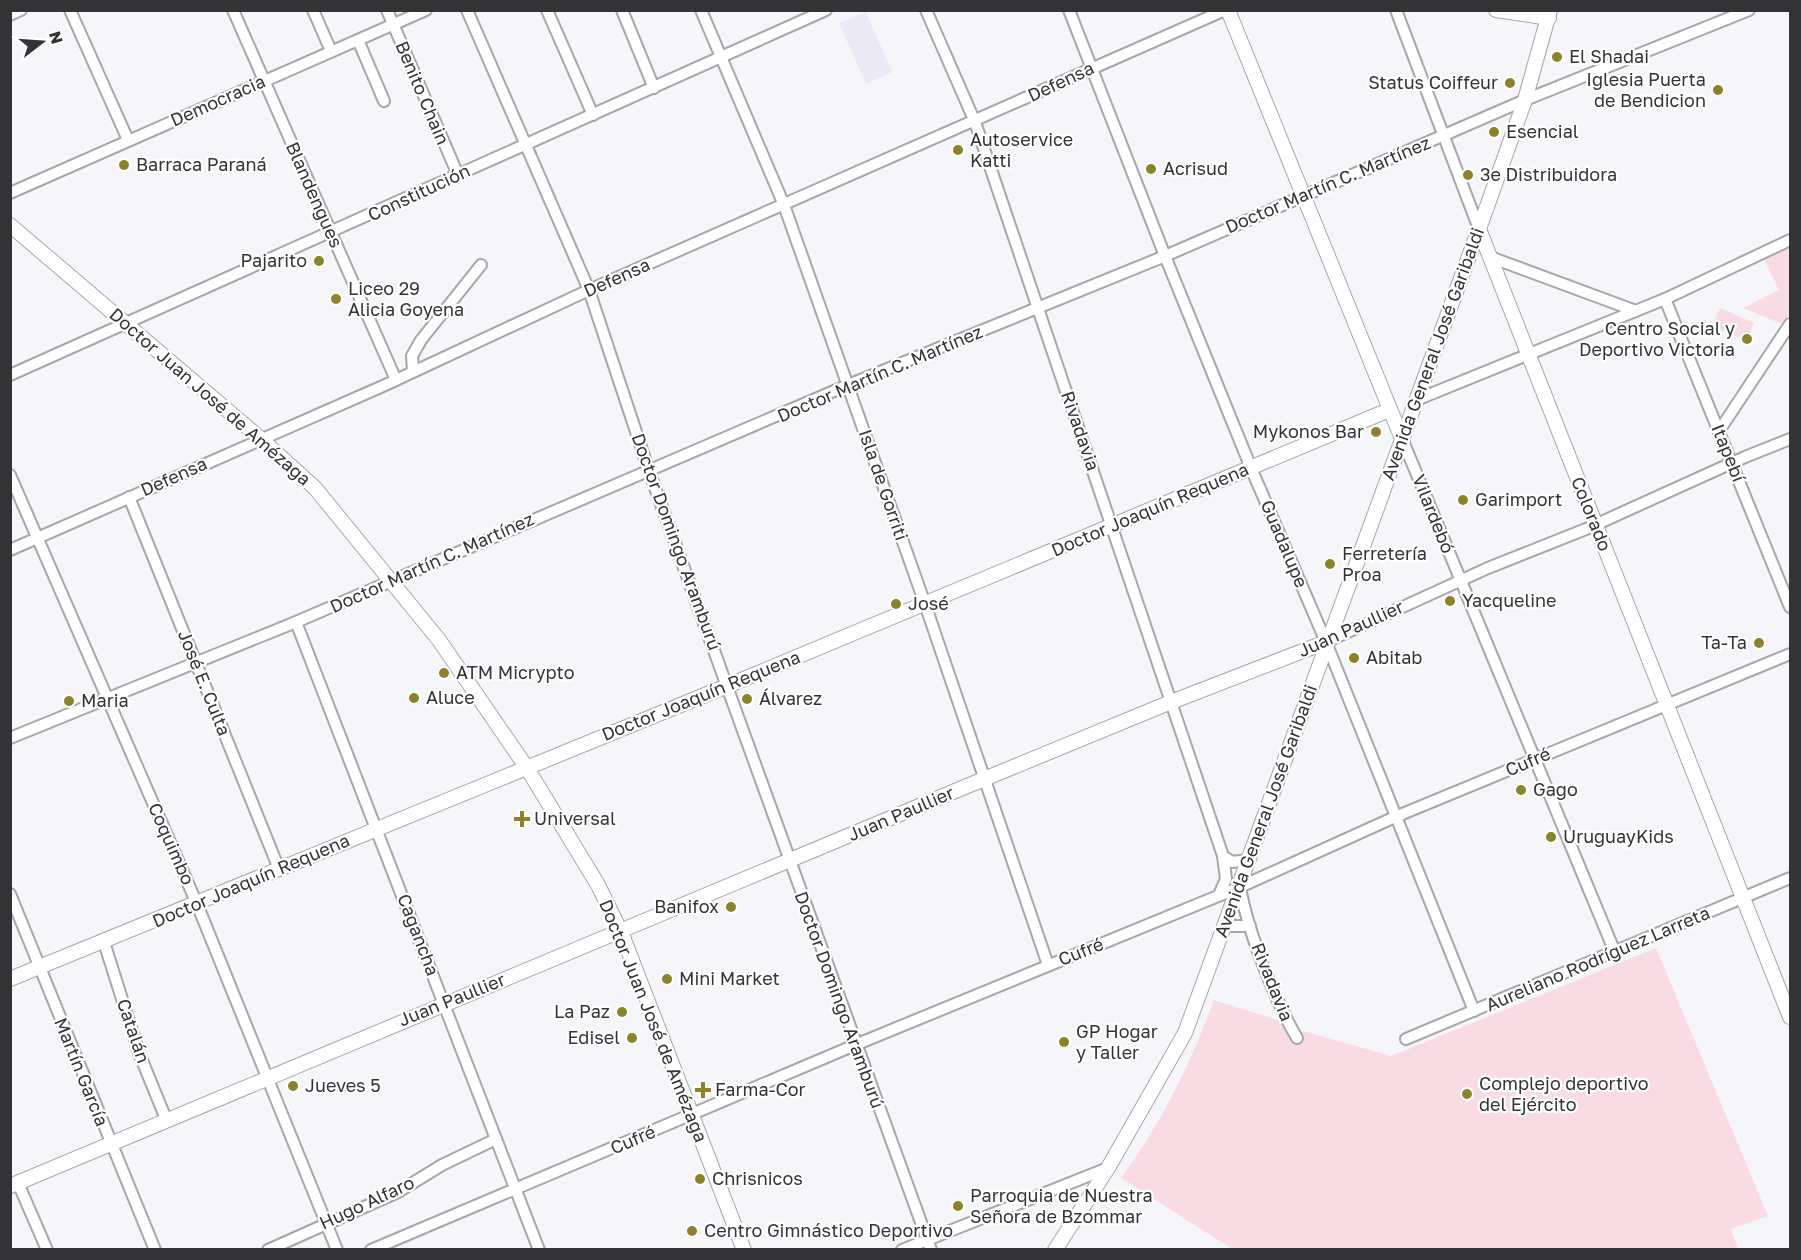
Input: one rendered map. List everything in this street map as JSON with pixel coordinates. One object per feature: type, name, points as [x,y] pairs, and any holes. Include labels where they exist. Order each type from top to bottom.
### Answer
[{"type":"street","points":[[10,15],[21,10]]},
{"type":"street","points":[[70,10],[128,140]]},
{"type":"street","name":"Blandengues","points":[[233,10],[396,380]]},
{"type":"street","points":[[313,10],[331,51]]},
{"type":"street","name":"Benito Chain","points":[[387,10],[458,175]]},
{"type":"street","name":"Democracia","points":[[10,193],[426,10]]},
{"type":"street","name":"Doctor Domingo Aramburú","points":[[467,10],[589,290],[649,471],[855,1045],[929,1244]]},
{"type":"street","points":[[547,10],[593,115]]},
{"type":"street","points":[[622,10],[654,87]]},
{"type":"street","name":"Isla de Gorriti","points":[[701,10],[720,60],[784,205],[925,604],[1048,965]]},
{"type":"street","name":"Constitución","points":[[10,375],[330,234],[654,87],[720,60],[826,10]]},
{"type":"street","name":"Rivadavia","points":[[926,10],[975,122],[1223,856],[1226,879],[1218,895]]},
{"type":"street","name":"Guadalupe","points":[[1069,10],[1165,256],[1251,468],[1326,642],[1474,1011]]},
{"type":"street","name":"Defensa","points":[[10,550],[396,380],[589,290],[975,122],[1090,68],[1227,10]]},
{"type":"street","name":"Vilardebó","points":[[1227,10],[1389,410],[1614,950]]},
{"type":"street","name":"Colorado","points":[[1396,10],[1442,135],[1791,1017]]},
{"type":"street","points":[[1496,10],[1550,14]]},
{"type":"street","name":"Doctor Martín C. Martínez","points":[[10,738],[296,622],[848,385],[1165,256],[1525,100],[1749,10]]},
{"type":"street","name":"Avenida General José Garibaldi","points":[[1055,1250],[1108,1168],[1185,1033],[1240,887],[1326,642],[1403,441],[1479,229],[1525,100],[1550,14]]},
{"type":"street","points":[[358,40],[384,101]]},
{"type":"street","name":"Doctor Juan José de Amézaga","points":[[10,225],[261,439],[315,488],[439,640],[527,768],[598,885],[621,932],[744,1250]]},
{"type":"street","points":[[1416,400],[1665,299],[1791,240]]},
{"type":"street","points":[[1490,257],[1636,311]]},
{"type":"street","points":[[414,371],[412,356],[416,348],[481,265]]},
{"type":"street","name":"Itapebí","points":[[1665,299],[1791,607]]},
{"type":"street","points":[[1719,430],[1791,324]]},
{"type":"street","name":"Doctor Joaquín Requena","points":[[10,979],[727,686],[1389,410]]},
{"type":"street","name":"Juan Paullier","points":[[14,1184],[444,1002],[621,932],[1171,702],[1326,642],[1460,581],[1595,525],[1732,462],[1791,439]]},
{"type":"street","name":"Coquimbo","points":[[10,475],[197,904],[337,1250]]},
{"type":"street","name":"José E. Culta","points":[[129,497],[279,869]]},
{"type":"street","name":"Cagancha","points":[[296,622],[539,1250]]},
{"type":"street","name":"Cufré","points":[[371,1250],[855,1045],[1240,887],[1395,817],[1791,654]]},
{"type":"street","points":[[1223,856],[1232,862],[1249,860]]},
{"type":"street","name":"Aureliano Rodríguez Larreta","points":[[1406,1039],[1614,950],[1791,878]]},
{"type":"street","name":"Rivadavia","points":[[1240,887],[1250,926],[1287,1021],[1297,1038]]},
{"type":"street","name":"Martín García","points":[[10,894],[155,1250]]},
{"type":"street","name":"Rivadavia","points":[[1225,926],[1250,926]]},
{"type":"street","name":"Catalán","points":[[104,942],[139,1053],[166,1119]]},
{"type":"street","name":"Hugo Alfaro","points":[[268,1250],[398,1192],[442,1165],[496,1139]]},
{"type":"street","points":[[902,1250],[929,1244],[1108,1168]]},
{"type":"street","points":[[14,1184],[47,1250]]},
{"type":"shaded area","points":[[866,12],[892,72],[866,84],[839,23]]},
{"type":"shaded area","points":[[1790,246],[1790,313],[1782,324],[1743,308],[1779,290],[1764,259]]},
{"type":"shaded area","points":[[1720,308],[1754,323],[1746,341],[1712,326]]},
{"type":"shaded area","name":"Complejo deportivo del Ejército","points":[[1656,948],[1768,1216],[1731,1229],[1738,1249],[1232,1249],[1121,1178],[1162,1115],[1195,1047],[1214,1000],[1281,1021],[1294,1045],[1304,1038],[1301,1033],[1303,1031],[1391,1056]]},
{"type":"place","name":"El Shadai","points":[[1557,57]]},
{"type":"place","name":"Status Coiffeur","points":[[1510,83]]},
{"type":"place","name":"Iglesia Puerta de Bendicion","points":[[1718,90]]},
{"type":"place","name":"Esencial","points":[[1494,132]]},
{"type":"place","name":"Autoservice Katti","points":[[958,150]]},
{"type":"place","name":"Barraca Paraná","points":[[124,165]]},
{"type":"place","name":"Acrisud","points":[[1151,169]]},
{"type":"place","name":"3e Distribuidora","points":[[1468,175]]},
{"type":"place","name":"Pajarito","points":[[319,261]]},
{"type":"place","name":"Liceo 29 Alicia Goyena","points":[[336,299]]},
{"type":"place","name":"Centro Social y Deportivo Victoria","points":[[1747,339]]},
{"type":"place","name":"Mykonos Bar","points":[[1376,432]]},
{"type":"place","name":"Garimport","points":[[1463,500]]},
{"type":"place","name":"Ferretería Proa","points":[[1330,564]]},
{"type":"place","name":"Yacqueline","points":[[1450,601]]},
{"type":"place","name":"José","points":[[896,604]]},
{"type":"place","name":"Ta-Ta","points":[[1759,643]]},
{"type":"place","name":"Abitab","points":[[1354,658]]},
{"type":"place","name":"ATM Micrypto","points":[[444,673]]},
{"type":"place","name":"Aluce","points":[[414,698]]},
{"type":"place","name":"Álvarez","points":[[747,699]]},
{"type":"place","name":"Maria","points":[[69,701]]},
{"type":"place","name":"Gago","points":[[1521,790]]},
{"type":"place","name":"Universal","points":[[522,819]]},
{"type":"place","name":"UruguayKids","points":[[1551,837]]},
{"type":"place","name":"Banifox","points":[[731,907]]},
{"type":"place","name":"Mini Market","points":[[667,979]]},
{"type":"place","name":"La Paz","points":[[622,1012]]},
{"type":"place","name":"Edisel","points":[[632,1038]]},
{"type":"place","name":"GP Hogar y Taller","points":[[1064,1042]]},
{"type":"place","name":"Jueves 5","points":[[293,1086]]},
{"type":"place","name":"Farma-Cor","points":[[703,1090]]},
{"type":"place","name":"Complejo deportivo del Ejército","points":[[1467,1094]]},
{"type":"place","name":"Chrisnicos","points":[[700,1179]]},
{"type":"place","name":"Parroquia de Nuestra Señora de Bzommar","points":[[958,1206]]},
{"type":"place","name":"Centro Gimnástico Deportivo","points":[[692,1231]]}]
